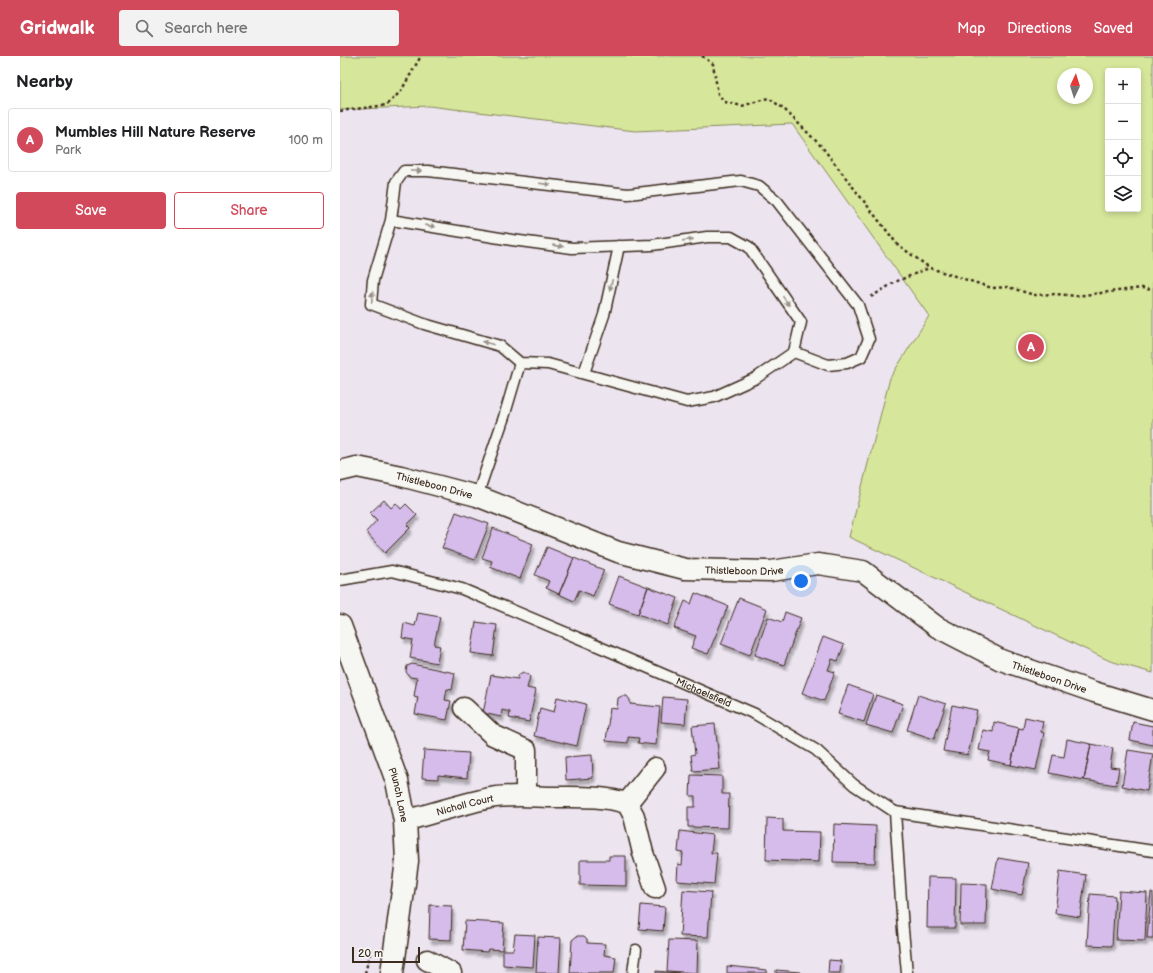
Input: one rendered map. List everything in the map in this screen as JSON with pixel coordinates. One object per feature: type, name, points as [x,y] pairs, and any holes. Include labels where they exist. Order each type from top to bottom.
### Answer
[{"type":"street","name":"Thistleboon Drive","points":[[340,471],[357,467],[401,476],[477,496],[618,552],[686,569],[770,571],[818,564],[863,571],[937,627],[1001,660],[1094,692],[1153,710]]},
{"type":"street","name":"Plunch Lane","points":[[340,626],[396,781],[405,821],[407,861],[392,973]]},
{"type":"street","points":[[464,708],[493,735],[526,750],[526,795]]},
{"type":"street","points":[[655,768],[627,803],[634,816],[655,888]]},
{"type":"street","name":"Nicholl Court","points":[[405,821],[491,798],[526,795],[592,796],[627,803]]},
{"type":"street","points":[[426,960],[451,973]]},
{"type":"lane","points":[[391,220],[512,240],[572,248],[652,245],[707,237],[731,237],[749,247],[801,322],[794,352],[756,378],[714,397],[687,402],[548,364],[520,363],[500,346],[424,324],[371,304],[373,280],[391,220],[396,182],[404,171],[428,171],[628,194],[741,181],[759,186],[777,201],[858,305],[869,339],[861,357],[847,363],[828,365],[794,352]]},
{"type":"lane","points":[[584,374],[604,315],[619,246]]},
{"type":"lane","points":[[477,496],[504,417],[520,363]]},
{"type":"lane","name":"Michaelsfield","points":[[340,580],[392,571],[462,589],[755,714],[816,750],[854,785],[895,812]]},
{"type":"lane","points":[[907,973],[895,812],[1153,851]]},
{"type":"lane","points":[[634,973],[636,950]]},
{"type":"path","points":[[340,111],[387,105],[401,91],[421,56]]},
{"type":"path","points":[[702,56],[713,64],[718,94],[725,102],[742,106],[768,98],[783,108],[822,147],[897,244],[930,268],[992,288],[1008,287],[1034,295],[1056,294],[1076,296],[1142,288],[1153,290]]},
{"type":"path","points":[[858,305],[895,282],[930,268]]},
{"type":"green space","points":[[340,56],[1153,56],[1153,673],[1110,661],[849,537],[890,378],[929,316],[792,124],[635,131],[429,106],[340,110]]},
{"type":"building","points":[[384,500],[391,508],[396,503],[401,509],[406,504],[417,515],[407,525],[410,528],[385,553],[366,532],[377,520],[370,513]]},
{"type":"building","points":[[456,512],[489,524],[475,560],[442,548]]},
{"type":"building","points":[[493,528],[533,544],[520,579],[490,567],[492,561],[482,558]]},
{"type":"building","points":[[547,547],[574,558],[559,594],[546,588],[549,581],[535,575]]},
{"type":"building","points":[[574,558],[604,570],[593,596],[579,590],[574,601],[559,594]]},
{"type":"building","points":[[619,576],[648,587],[638,614],[609,604]]},
{"type":"building","points":[[648,587],[678,598],[668,625],[638,614]]},
{"type":"building","points":[[695,593],[728,606],[708,654],[691,648],[696,636],[674,628],[685,601],[691,604]]},
{"type":"building","points":[[739,598],[767,609],[750,655],[721,644]]},
{"type":"building","points":[[785,612],[801,618],[784,665],[755,655],[768,617],[782,622]]},
{"type":"building","points":[[418,613],[440,617],[434,645],[440,646],[437,663],[410,658],[413,640],[402,638],[404,623],[415,626]]},
{"type":"building","points":[[476,622],[497,625],[493,656],[471,653]]},
{"type":"building","points":[[823,637],[844,645],[838,661],[832,659],[828,670],[835,672],[824,701],[802,693]]},
{"type":"building","points":[[412,664],[455,673],[452,690],[447,689],[445,700],[451,701],[447,720],[415,714],[418,697],[414,696],[417,678],[410,677],[406,672],[407,666]]},
{"type":"building","points":[[523,672],[528,674],[530,677],[527,688],[536,690],[529,722],[509,718],[510,712],[502,710],[501,717],[483,713],[491,675],[518,679],[518,675]]},
{"type":"building","points":[[848,685],[873,694],[864,722],[838,714]]},
{"type":"building","points":[[876,695],[903,704],[893,733],[866,725]]},
{"type":"building","points":[[918,695],[946,704],[934,739],[907,730]]},
{"type":"building","points":[[627,696],[630,700],[630,704],[660,707],[656,745],[638,743],[639,738],[628,737],[628,743],[606,741],[610,708],[617,709],[618,698]]},
{"type":"building","points":[[557,697],[586,704],[577,746],[534,736],[540,708],[554,712]]},
{"type":"building","points":[[663,697],[687,699],[685,724],[661,722]]},
{"type":"building","points":[[952,705],[977,710],[968,755],[943,751]]},
{"type":"building","points":[[1025,717],[1043,721],[1041,732],[1044,733],[1036,770],[1011,765],[1019,728],[1023,729]]},
{"type":"building","points":[[994,722],[1019,728],[1011,765],[988,760],[990,752],[979,750],[983,730],[993,732]]},
{"type":"building","points":[[1133,722],[1153,726],[1153,745],[1130,740]]},
{"type":"building","points":[[715,724],[720,769],[693,771],[691,755],[695,754],[692,726]]},
{"type":"building","points":[[1067,739],[1091,744],[1084,780],[1049,773],[1053,755],[1064,757]]},
{"type":"building","points":[[1091,744],[1113,748],[1110,767],[1119,768],[1116,785],[1084,780]]},
{"type":"building","points":[[424,750],[469,753],[467,778],[438,775],[438,779],[422,778]]},
{"type":"building","points":[[1128,750],[1153,754],[1147,791],[1122,786]]},
{"type":"building","points":[[592,755],[593,778],[566,780],[565,757]]},
{"type":"building","points":[[691,775],[722,776],[722,794],[729,794],[728,828],[688,827],[688,807],[695,807],[695,796],[690,796]]},
{"type":"building","points":[[767,818],[783,819],[783,831],[820,832],[819,862],[766,860]]},
{"type":"building","points":[[834,824],[876,826],[875,863],[833,862]]},
{"type":"building","points":[[680,831],[713,835],[711,853],[717,853],[714,884],[677,881],[678,864],[682,865],[683,853],[678,852]]},
{"type":"building","points":[[609,856],[626,856],[626,886],[580,885],[580,860],[609,860]]},
{"type":"building","points":[[998,858],[1028,863],[1022,895],[992,889]]},
{"type":"building","points":[[1060,871],[1086,875],[1080,917],[1055,913]]},
{"type":"building","points":[[928,877],[956,878],[955,928],[927,928]]},
{"type":"building","points":[[961,883],[987,884],[986,925],[960,925]]},
{"type":"building","points":[[683,890],[711,892],[708,937],[680,936]]},
{"type":"building","points":[[1119,891],[1147,893],[1145,941],[1116,940]]},
{"type":"building","points":[[1151,892],[1153,893],[1153,938],[1147,938]]},
{"type":"building","points":[[1090,894],[1115,896],[1112,946],[1087,945]]},
{"type":"building","points":[[430,905],[452,906],[451,940],[429,939]]},
{"type":"building","points":[[641,905],[665,907],[663,931],[639,929]]},
{"type":"building","points":[[465,921],[504,923],[502,950],[488,949],[487,952],[463,950]]},
{"type":"building","points":[[515,934],[535,935],[533,967],[503,965],[503,950],[513,950]]},
{"type":"building","points":[[577,936],[584,936],[587,939],[587,943],[605,944],[604,955],[616,957],[614,973],[570,973],[572,940]]},
{"type":"building","points":[[538,937],[561,938],[559,973],[536,973]]},
{"type":"building","points":[[669,940],[698,941],[697,973],[667,971]]},
{"type":"building","points":[[829,960],[841,961],[840,973],[828,973]]},
{"type":"building","points":[[727,966],[767,970],[767,973],[727,973]]},
{"type":"building","points":[[776,970],[800,972],[800,973],[776,973]]},
{"type":"building","points":[[656,971],[679,973],[656,973]]},
{"type":"place","name":"Mumbles Hill Nature Reserve","points":[[1031,347]]}]
